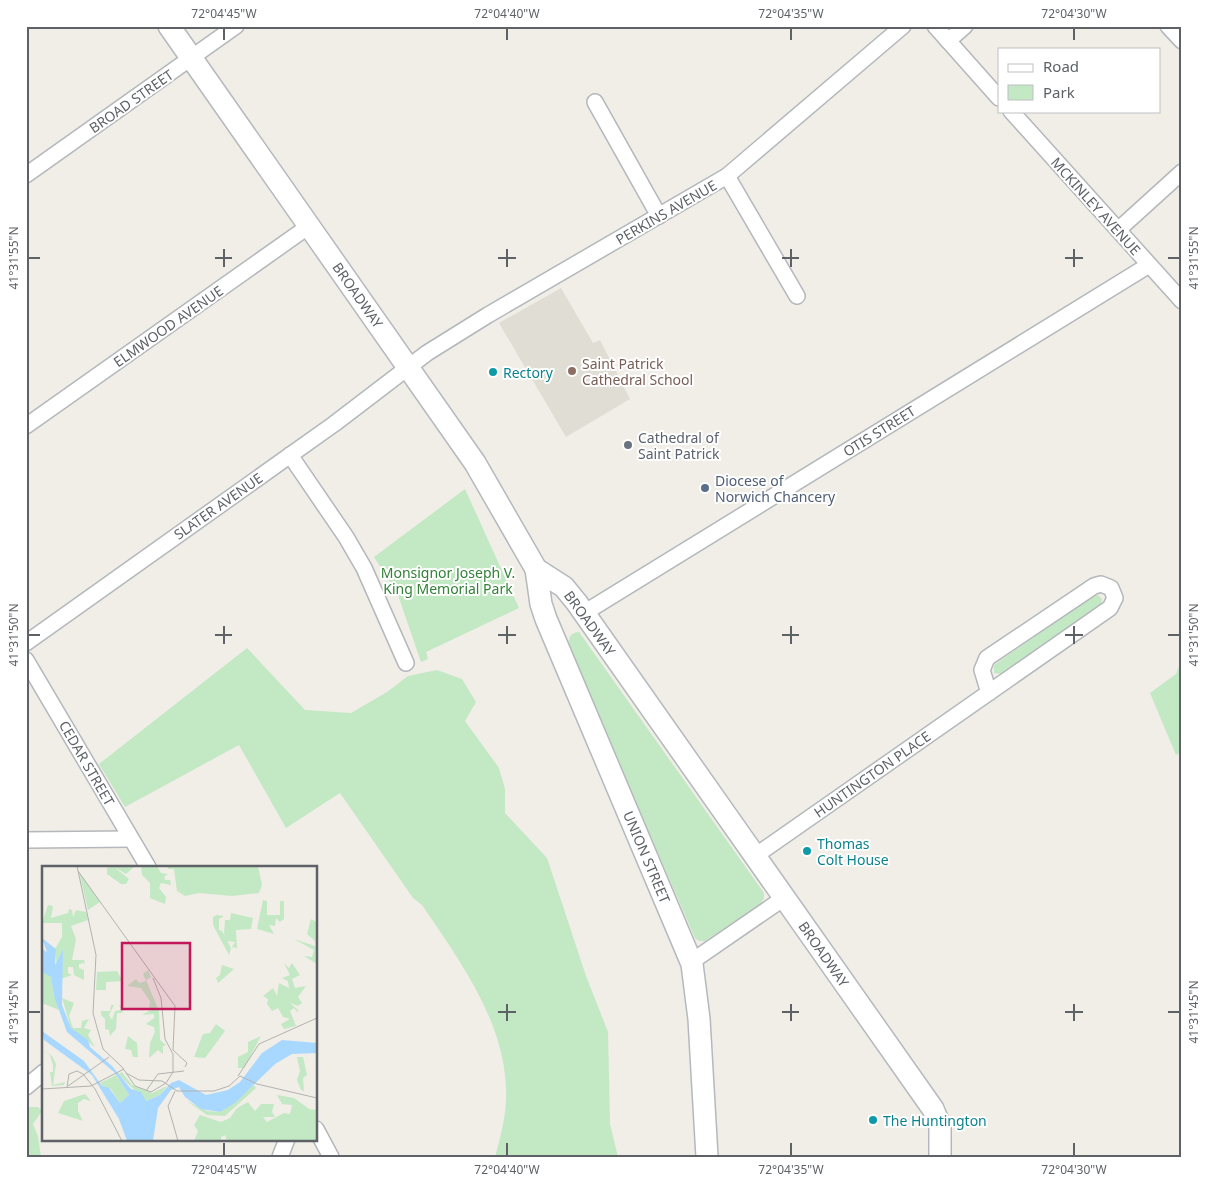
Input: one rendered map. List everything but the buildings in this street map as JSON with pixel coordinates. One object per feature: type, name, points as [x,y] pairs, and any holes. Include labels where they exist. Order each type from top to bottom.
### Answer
[{"type":"main road","name":"BROADWAY","points":[[169,26],[475,463],[536,568],[564,587],[584,613],[936,1114],[940,1126],[940,1157]]},
{"type":"main road","name":"UNION STREET","points":[[536,568],[540,604],[691,962],[698,1003],[707,1157]]},
{"type":"street","name":"BROAD STREET","points":[[26,176],[236,26]]},
{"type":"street","name":"PERKINS AVENUE","points":[[408,367],[467,327],[727,176],[903,26]]},
{"type":"street","points":[[935,26],[998,97]]},
{"type":"street","points":[[948,41],[965,26]]},
{"type":"street","points":[[1168,26],[1182,41]]},
{"type":"street","points":[[595,102],[659,216]]},
{"type":"street","name":"MCKINLEY AVENUE","points":[[1012,112],[1182,301]]},
{"type":"street","points":[[1118,230],[1182,172]]},
{"type":"street","points":[[727,176],[797,296]]},
{"type":"street","name":"ELMWOOD AVENUE","points":[[26,426],[309,226]]},
{"type":"street","name":"OTIS STREET","points":[[584,613],[1149,265]]},
{"type":"street","name":"SLATER AVENUE","points":[[26,643],[290,455],[408,367]]},
{"type":"street","points":[[290,455],[346,537],[364,568],[406,663]]},
{"type":"street","name":"HUNTINGTON PLACE","points":[[755,856],[989,693],[1110,608],[1115,598],[1111,588],[1101,584],[1094,586],[988,658],[982,670],[985,686],[989,693]]},
{"type":"street","name":"CEDAR STREET","points":[[28,667],[147,866]]},
{"type":"street","points":[[26,840],[131,839]]},
{"type":"street","points":[[691,962],[784,898]]},
{"type":"street","points":[[26,1087],[42,1074]]},
{"type":"street","points":[[318,1133],[331,1157]]},
{"type":"street","points":[[280,1157],[286,1140]]},
{"type":"shaded area","name":"Saint Patrick Cathedral School","points":[[561,288],[593,343],[600,340],[630,399],[566,437],[499,323]]},
{"type":"green space","name":"Monsignor Joseph V. King Memorial Park","points":[[465,489],[519,608],[426,652],[428,659],[421,662],[398,595],[374,557]]},
{"type":"green space","points":[[1098,595],[1102,599],[1101,606],[1003,674],[994,673],[994,665],[1091,597]]},
{"type":"green space","points":[[579,632],[764,893],[764,898],[760,904],[705,941],[699,941],[695,938],[569,648],[568,642],[570,637],[573,633]]},
{"type":"green space","points":[[247,648],[305,710],[351,713],[387,692],[408,676],[437,670],[462,679],[476,702],[465,721],[499,768],[505,789],[505,813],[547,858],[586,976],[608,1032],[610,1124],[618,1157],[495,1157],[506,1101],[505,1073],[500,1047],[491,1021],[467,973],[452,950],[422,905],[413,898],[340,793],[286,828],[239,745],[125,807],[99,764]]},
{"type":"green space","points":[[1182,659],[1182,752],[1176,755],[1150,693],[1176,674]]},
{"type":"green space","points":[[26,1107],[38,1107],[42,1111],[33,1124],[38,1136],[41,1157],[26,1157]]},
{"type":"place","name":"Saint Patrick Cathedral School","points":[[572,371]]},
{"type":"place","name":"Rectory","points":[[493,372]]},
{"type":"place","name":"Cathedral of Saint Patrick","points":[[628,445]]},
{"type":"place","name":"Diocese of Norwich Chancery","points":[[705,488]]},
{"type":"place","name":"Thomas Colt House","points":[[807,851]]},
{"type":"place","name":"The Huntington","points":[[873,1120]]}]
